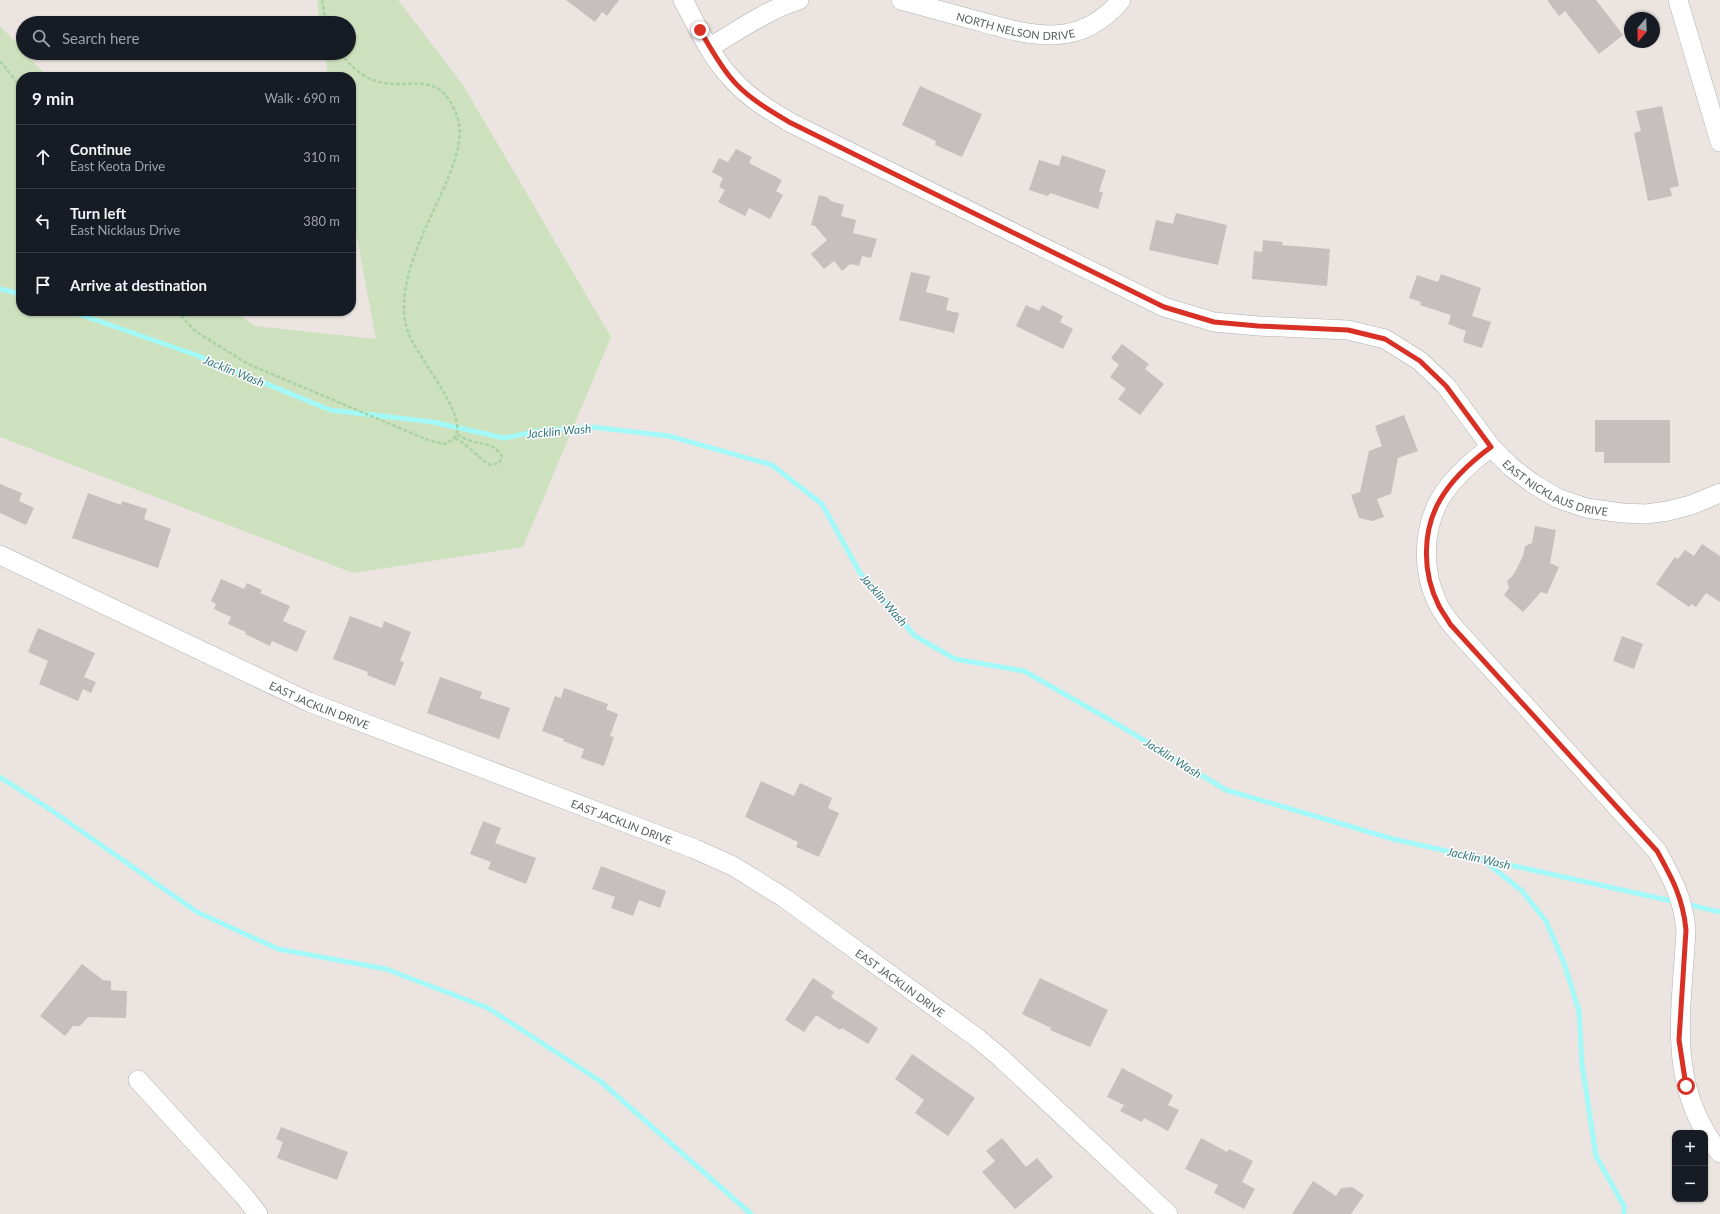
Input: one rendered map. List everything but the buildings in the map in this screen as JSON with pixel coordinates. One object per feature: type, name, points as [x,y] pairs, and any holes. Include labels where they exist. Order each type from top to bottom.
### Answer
[{"type":"street","name":"EAST NICKLAUS DRIVE","points":[[683,0],[710,47],[731,78],[744,92],[762,106],[791,123],[1164,307],[1214,322],[1258,326],[1348,330],[1385,339],[1420,361],[1446,386],[1491,447],[1511,467],[1532,483],[1557,498],[1586,508],[1622,513],[1646,514],[1668,512],[1691,505],[1720,493]]},
{"type":"street","points":[[710,47],[761,17],[799,0]]},
{"type":"street","name":"NORTH NELSON DRIVE","points":[[901,0],[1016,32],[1030,35],[1053,36],[1072,33],[1091,25],[1113,10],[1121,0]]},
{"type":"street","points":[[1678,0],[1720,142]]},
{"type":"street","points":[[1491,447],[1479,456],[1456,478],[1440,499],[1433,514],[1427,537],[1426,555],[1429,581],[1438,606],[1450,624],[1657,851],[1672,877],[1684,911],[1686,930],[1679,1040],[1686,1086],[1693,1109],[1707,1136],[1720,1153]]},
{"type":"street","name":"EAST JACKLIN DRIVE","points":[[0,555],[309,702],[695,849],[733,866],[784,896],[976,1037],[1001,1058],[1168,1214]]},
{"type":"street","points":[[138,1080],[244,1196],[258,1214]]},
{"type":"path","points":[[322,0],[325,16]]},
{"type":"path","points":[[181,316],[195,331],[248,364],[428,440],[445,444],[455,438],[456,421],[448,399],[408,334],[404,318],[404,300],[407,280],[426,227],[454,163],[460,137],[458,117],[450,101],[442,92],[430,85],[389,83],[373,80],[346,60]]},
{"type":"path","points":[[0,61],[16,81]]},
{"type":"path","points":[[455,438],[465,443],[482,460],[490,465],[499,463],[502,456],[497,448],[468,440],[456,434]]},
{"type":"green space","points":[[317,0],[398,0],[463,85],[611,337],[523,547],[353,573],[0,437],[0,26],[16,43],[16,60],[32,60],[43,72],[16,72],[16,316],[241,316],[255,326],[376,339],[356,233],[356,72],[327,72],[326,60],[356,60],[356,16],[319,16]]},
{"type":"waterway","name":"Jacklin Wash","points":[[0,289],[16,293]]},
{"type":"waterway","name":"Jacklin Wash","points":[[84,316],[196,355],[330,410],[433,422],[504,438],[539,431],[592,427],[669,436],[772,465],[822,504],[860,573],[915,636],[955,659],[1024,671],[1117,724],[1226,790],[1393,839],[1676,902]]},
{"type":"waterway","points":[[0,777],[51,810],[197,912],[278,949],[386,969],[488,1008],[600,1081],[751,1214]]},
{"type":"waterway","points":[[1482,859],[1522,891],[1546,921],[1564,963],[1579,1011],[1582,1064],[1596,1156],[1624,1206],[1624,1214]]},
{"type":"waterway","name":"Jacklin Wash","points":[[1686,904],[1720,912]]},
{"type":"route","points":[[700,30],[719,62],[731,78],[744,92],[772,112],[791,123],[1164,307],[1214,322],[1258,326],[1348,330],[1385,339],[1420,361],[1446,386],[1491,447],[1479,456],[1456,478],[1440,499],[1433,514],[1427,537],[1426,555],[1429,581],[1438,606],[1450,624],[1657,851],[1672,877],[1684,911],[1686,930],[1679,1040],[1686,1086]]}]
